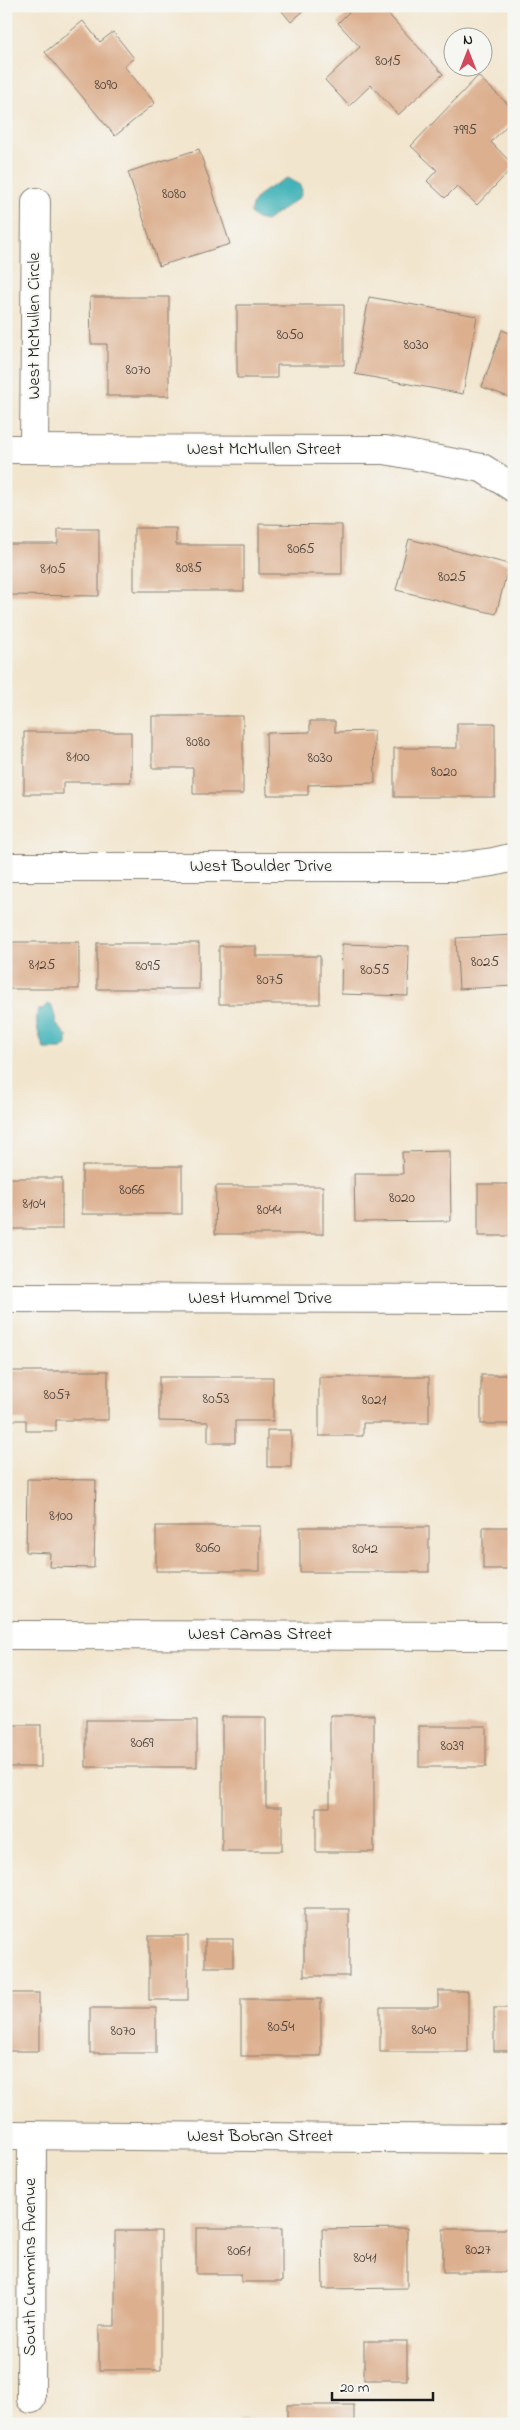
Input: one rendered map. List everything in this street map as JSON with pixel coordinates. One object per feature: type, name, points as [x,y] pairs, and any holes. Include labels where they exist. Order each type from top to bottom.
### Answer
[{"type":"street","name":"West McMullen Circle","points":[[34,449],[36,202]]},
{"type":"street","name":"West McMullen Street","points":[[6,449],[385,450],[482,468],[514,488]]},
{"type":"street","name":"West Boulder Drive","points":[[6,867],[456,867],[514,857]]},
{"type":"street","name":"West Hummel Drive","points":[[6,1298],[514,1299]]},
{"type":"street","name":"West Camas Street","points":[[6,1635],[514,1636]]},
{"type":"street","name":"West Bobran Street","points":[[19,2135],[514,2139]]},
{"type":"street","name":"South Cummins Avenue","points":[[19,2135],[31,2399]]},
{"type":"water","points":[[287,178],[299,184],[302,190],[300,197],[266,221],[257,219],[251,214],[254,202],[263,192]]},
{"type":"water","points":[[47,1004],[52,1006],[57,1025],[67,1036],[67,1044],[61,1049],[44,1049],[39,1035],[37,1015],[39,1010]]},
{"type":"building","points":[[278,6],[309,6],[291,22]]},
{"type":"building","points":[[355,6],[381,6],[442,75],[398,115],[371,85],[349,106],[325,80],[360,47],[338,23]]},
{"type":"building","points":[[83,21],[100,42],[113,32],[134,58],[124,66],[155,103],[115,136],[45,52]]},
{"type":"building","points":[[476,78],[480,78],[514,110],[514,118],[491,142],[514,166],[477,205],[457,186],[445,198],[427,181],[437,170],[411,146]]},
{"type":"building","points":[[199,149],[230,244],[159,266],[128,172]]},
{"type":"building","points":[[90,297],[169,297],[169,396],[107,396],[107,344],[91,344]]},
{"type":"building","points":[[369,297],[477,316],[463,394],[355,374]]},
{"type":"building","points":[[237,305],[344,305],[344,365],[277,365],[277,378],[237,378]]},
{"type":"building","points":[[502,330],[514,335],[514,399],[482,387]]},
{"type":"building","points":[[259,524],[342,525],[342,574],[259,574]]},
{"type":"building","points":[[134,528],[176,528],[176,545],[244,545],[244,591],[134,591]]},
{"type":"building","points":[[58,529],[99,529],[99,596],[6,595],[6,544],[58,544]]},
{"type":"building","points":[[409,539],[509,564],[496,614],[396,590]]},
{"type":"building","points":[[152,716],[243,716],[243,794],[193,794],[193,768],[152,768]]},
{"type":"building","points":[[310,721],[335,721],[335,732],[374,731],[375,783],[308,785],[308,795],[267,795],[266,733],[310,732]]},
{"type":"building","points":[[457,723],[495,723],[495,797],[394,797],[394,748],[457,748]]},
{"type":"building","points":[[24,732],[131,732],[131,782],[63,782],[63,794],[24,794]]},
{"type":"building","points":[[514,935],[514,986],[459,989],[456,938]]},
{"type":"building","points":[[6,942],[79,942],[79,989],[6,989]]},
{"type":"building","points":[[97,943],[199,943],[199,989],[97,989]]},
{"type":"building","points":[[342,944],[409,946],[408,996],[341,994]]},
{"type":"building","points":[[219,946],[256,946],[256,956],[320,956],[320,1004],[219,1004]]},
{"type":"building","points":[[450,1151],[451,1221],[355,1222],[354,1174],[403,1174],[402,1152]]},
{"type":"building","points":[[82,1166],[182,1166],[182,1214],[82,1214]]},
{"type":"building","points":[[6,1178],[62,1178],[62,1229],[6,1229]]},
{"type":"building","points":[[478,1184],[514,1184],[514,1236],[478,1236]]},
{"type":"building","points":[[216,1186],[323,1186],[323,1234],[215,1234]]},
{"type":"building","points":[[6,1371],[108,1371],[108,1420],[56,1420],[56,1431],[26,1431],[26,1420],[6,1420]]},
{"type":"building","points":[[481,1375],[514,1375],[514,1424],[481,1424]]},
{"type":"building","points":[[159,1377],[273,1377],[273,1421],[235,1421],[235,1443],[208,1443],[208,1422],[159,1421]]},
{"type":"building","points":[[319,1377],[429,1377],[429,1423],[363,1423],[363,1436],[319,1436]]},
{"type":"building","points":[[267,1430],[291,1430],[291,1467],[267,1467]]},
{"type":"building","points":[[27,1479],[96,1480],[94,1568],[49,1567],[50,1553],[26,1552]]},
{"type":"building","points":[[156,1526],[260,1526],[260,1571],[156,1571]]},
{"type":"building","points":[[300,1527],[429,1527],[429,1572],[300,1572]]},
{"type":"building","points":[[483,1527],[514,1527],[514,1569],[483,1569]]},
{"type":"building","points":[[330,1715],[374,1715],[374,1852],[316,1852],[316,1807],[330,1807]]},
{"type":"building","points":[[222,1717],[266,1717],[266,1807],[282,1807],[282,1851],[222,1851]]},
{"type":"building","points":[[86,1720],[197,1720],[197,1767],[86,1767]]},
{"type":"building","points":[[6,1725],[41,1725],[41,1767],[6,1767]]},
{"type":"building","points":[[419,1726],[486,1726],[486,1767],[419,1767]]},
{"type":"building","points":[[304,1909],[349,1909],[349,1976],[304,1976]]},
{"type":"building","points":[[149,1936],[188,1936],[188,2000],[149,2000]]},
{"type":"building","points":[[205,1939],[233,1939],[233,1967],[205,1967]]},
{"type":"building","points":[[438,1991],[468,1991],[468,2052],[380,2052],[380,2007],[438,2007]]},
{"type":"building","points":[[6,1993],[39,1993],[39,2051],[6,2051]]},
{"type":"building","points":[[241,1999],[321,1999],[321,2056],[241,2056]]},
{"type":"building","points":[[90,2008],[156,2008],[156,2053],[90,2053]]},
{"type":"building","points":[[494,2008],[514,2008],[514,2051],[494,2051]]},
{"type":"building","points":[[196,2228],[282,2228],[282,2282],[241,2282],[241,2274],[196,2274]]},
{"type":"building","points":[[407,2228],[407,2288],[323,2289],[322,2229]]},
{"type":"building","points":[[443,2229],[514,2229],[514,2272],[443,2272]]},
{"type":"building","points":[[115,2231],[161,2231],[161,2370],[99,2370],[99,2326],[115,2326]]},
{"type":"building","points":[[364,2341],[407,2341],[407,2380],[364,2380]]},
{"type":"building","points":[[287,2405],[354,2405],[354,2424],[239,2424],[239,2419],[287,2419]]}]
